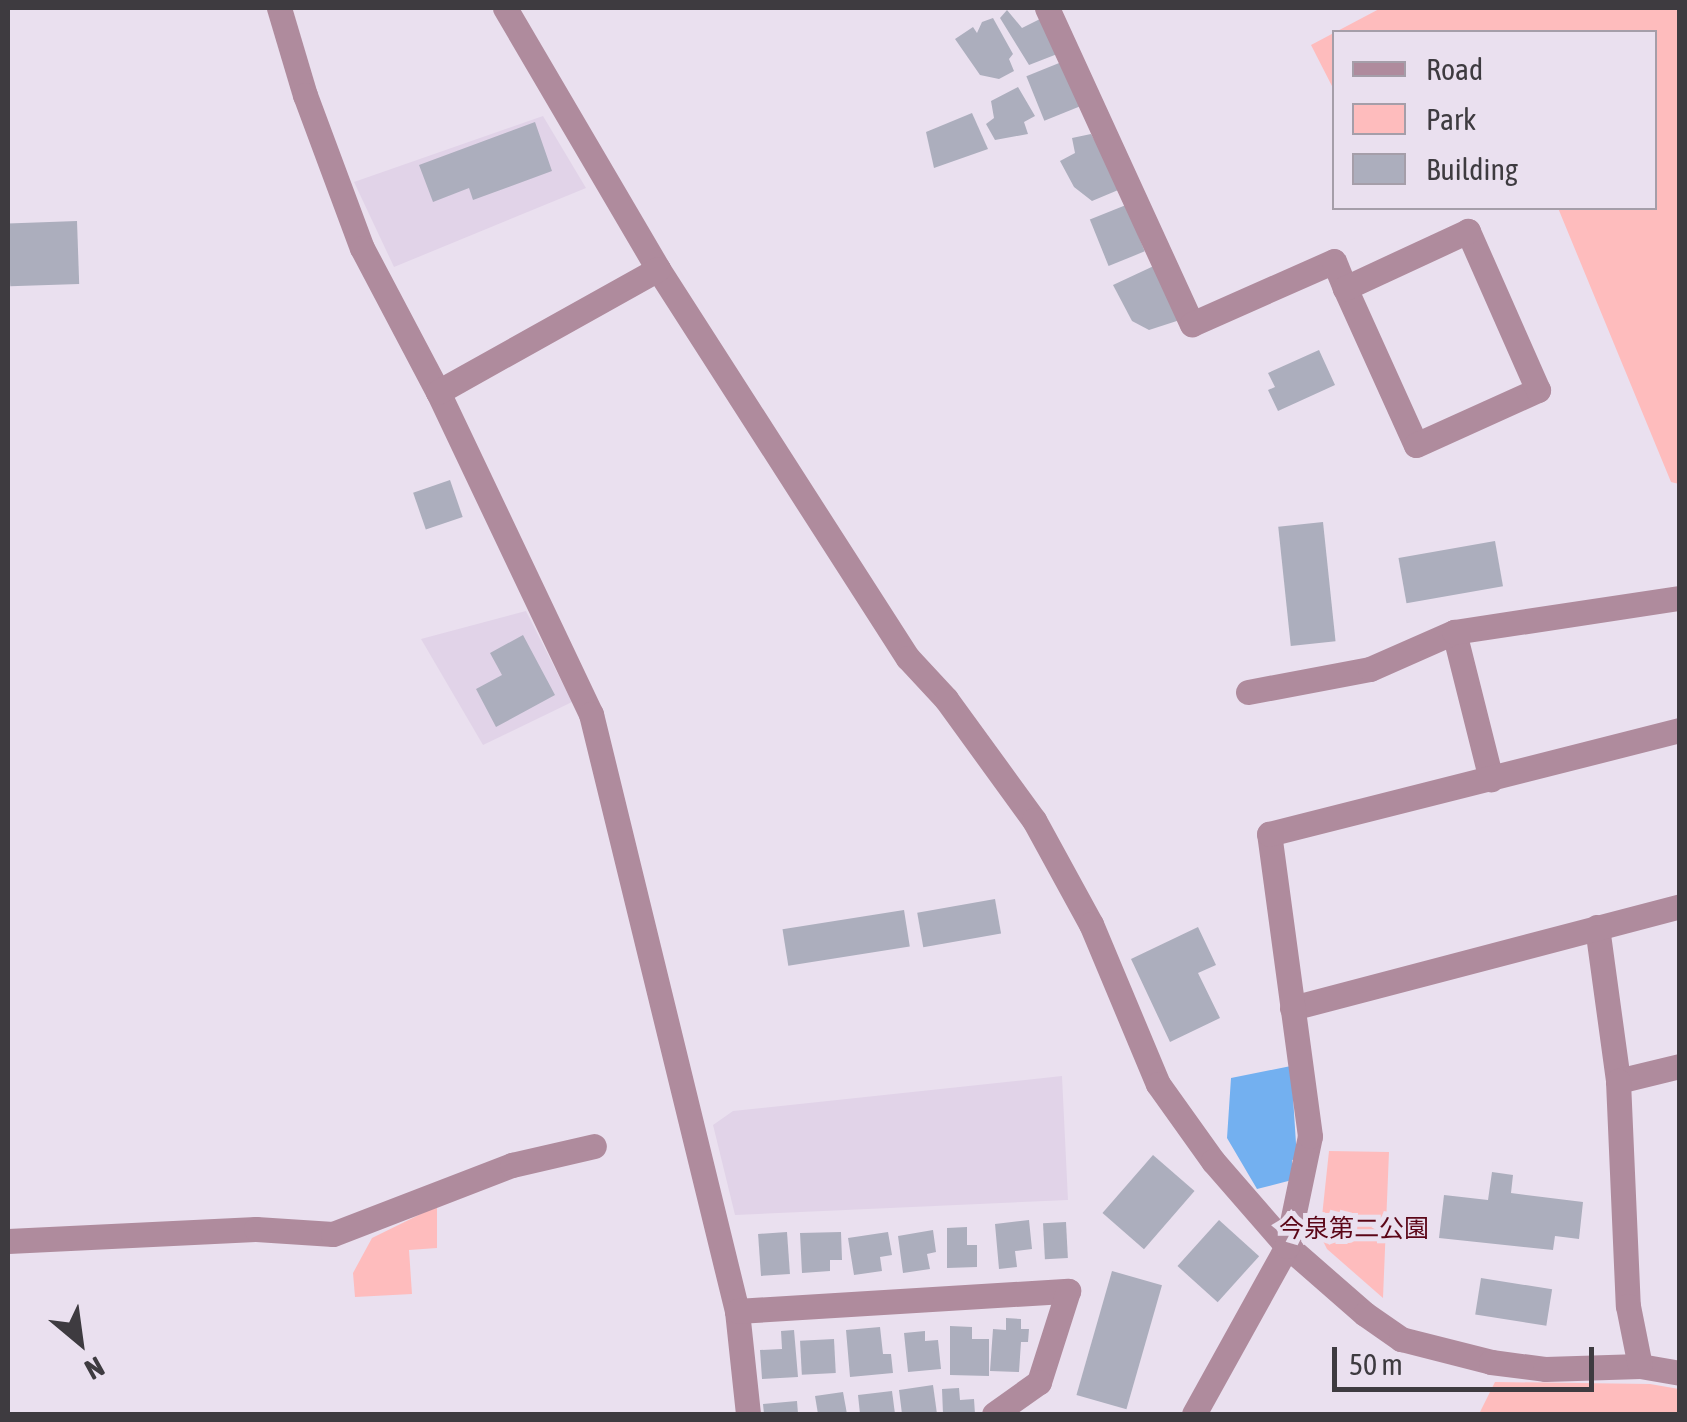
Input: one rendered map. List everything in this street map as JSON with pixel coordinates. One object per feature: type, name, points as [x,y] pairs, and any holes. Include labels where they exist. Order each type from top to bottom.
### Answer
[{"type":"street","points":[[279,8],[305,95],[362,248],[438,392],[591,714],[738,1311],[748,1414]]},
{"type":"street","points":[[505,8],[658,269],[908,658],[946,699],[1034,820],[1090,924],[1158,1084],[1213,1162],[1287,1246],[1366,1314],[1401,1338],[1491,1362],[1545,1369],[1640,1366],[1680,1373]]},
{"type":"street","points":[[1048,8],[1192,324],[1334,262],[1416,445],[1538,390],[1468,231],[1346,288]]},
{"type":"street","points":[[438,392],[658,269]]},
{"type":"street","points":[[1248,692],[1370,669],[1454,632],[1680,598]]},
{"type":"street","points":[[1454,632],[1491,779]]},
{"type":"street","points":[[1194,1414],[1287,1246],[1310,1136],[1269,834],[1680,730]]},
{"type":"street","points":[[1292,1008],[1680,906]]},
{"type":"street","points":[[1597,927],[1618,1081],[1628,1306],[1640,1366]]},
{"type":"street","points":[[1618,1081],[1680,1066]]},
{"type":"street","points":[[8,1241],[256,1230],[333,1234],[512,1165],[594,1146]]},
{"type":"street","points":[[738,1311],[1068,1291],[1038,1382],[994,1414]]},
{"type":"shaded area","points":[[543,116],[586,188],[394,267],[354,182]]},
{"type":"shaded area","points":[[526,611],[572,702],[483,745],[421,639]]},
{"type":"shaded area","points":[[1062,1076],[1068,1200],[735,1215],[713,1125],[733,1111]]},
{"type":"green space","points":[[1381,8],[1679,8],[1679,484],[1671,482],[1559,210],[1657,210],[1657,30],[1340,30]]},
{"type":"green space","points":[[1332,34],[1332,86],[1311,45]]},
{"type":"green space","name":"今泉第二公園","points":[[1329,1151],[1389,1152],[1383,1298],[1327,1249],[1320,1235]]},
{"type":"green space","points":[[437,1206],[437,1248],[409,1250],[412,1294],[355,1297],[353,1273],[372,1238]]},
{"type":"green space","points":[[1495,1382],[1650,1384],[1679,1389],[1679,1414],[1479,1414]]},
{"type":"water","points":[[1291,1066],[1297,1159],[1292,1160],[1292,1180],[1257,1189],[1227,1138],[1231,1078]]},
{"type":"building","points":[[1007,10],[1022,28],[1048,15],[1065,51],[1029,65],[1000,18]]},
{"type":"building","points":[[993,18],[1013,54],[1009,59],[1014,71],[999,79],[980,75],[955,39],[973,27],[977,33],[982,22]]},
{"type":"building","points":[[1069,59],[1087,104],[1044,121],[1026,76]]},
{"type":"building","points":[[1018,87],[1035,116],[1024,122],[1028,134],[995,140],[986,124],[994,118],[991,101]]},
{"type":"building","points":[[972,113],[988,149],[934,168],[926,132]]},
{"type":"building","points":[[535,122],[552,171],[473,200],[469,188],[433,202],[419,165]]},
{"type":"building","points":[[1091,134],[1123,188],[1092,201],[1074,187],[1060,161],[1075,153],[1072,138]]},
{"type":"building","points":[[1126,205],[1145,251],[1109,266],[1090,220]]},
{"type":"building","points":[[77,221],[79,284],[10,286],[8,223]]},
{"type":"building","points":[[1158,264],[1183,319],[1149,330],[1132,321],[1113,285]]},
{"type":"building","points":[[1319,350],[1335,385],[1278,411],[1268,390],[1275,387],[1268,373]]},
{"type":"building","points":[[450,480],[463,517],[426,530],[413,493]]},
{"type":"building","points":[[1323,522],[1336,641],[1291,646],[1278,527]]},
{"type":"building","points":[[1495,541],[1503,586],[1406,603],[1398,558]]},
{"type":"building","points":[[523,635],[555,695],[496,727],[476,689],[502,675],[490,653]]},
{"type":"building","points":[[995,899],[1001,933],[923,947],[917,913]]},
{"type":"building","points":[[904,910],[910,947],[788,966],[783,929]]},
{"type":"building","points":[[1198,927],[1216,965],[1198,973],[1220,1018],[1170,1042],[1131,959]]},
{"type":"building","points":[[1153,1155],[1195,1191],[1144,1249],[1102,1213]]},
{"type":"building","points":[[1492,1172],[1513,1175],[1511,1193],[1583,1202],[1579,1239],[1555,1236],[1553,1250],[1439,1238],[1444,1195],[1488,1200]]},
{"type":"building","points":[[1029,1220],[1032,1249],[1015,1251],[1017,1267],[999,1269],[995,1224]]},
{"type":"building","points":[[1219,1220],[1259,1256],[1218,1302],[1178,1266]]},
{"type":"building","points":[[1066,1222],[1068,1258],[1045,1259],[1043,1223]]},
{"type":"building","points":[[967,1227],[967,1245],[977,1245],[977,1267],[947,1268],[947,1228]]},
{"type":"building","points":[[933,1230],[936,1252],[927,1254],[930,1269],[903,1273],[898,1236]]},
{"type":"building","points":[[787,1232],[790,1274],[761,1276],[758,1234]]},
{"type":"building","points":[[841,1232],[842,1260],[830,1260],[830,1271],[802,1273],[800,1233]]},
{"type":"building","points":[[888,1232],[892,1255],[880,1257],[882,1271],[854,1275],[848,1238]]},
{"type":"building","points":[[1112,1271],[1162,1285],[1126,1409],[1076,1395]]},
{"type":"building","points":[[1481,1278],[1552,1289],[1546,1326],[1475,1315]]},
{"type":"building","points":[[1006,1318],[1021,1319],[1021,1329],[1029,1329],[1028,1342],[1021,1342],[1019,1372],[990,1371],[993,1329],[1006,1330]]},
{"type":"building","points":[[950,1326],[972,1327],[972,1339],[989,1339],[989,1376],[950,1375]]},
{"type":"building","points":[[880,1327],[883,1354],[891,1354],[893,1373],[850,1377],[846,1330]]},
{"type":"building","points":[[794,1330],[798,1377],[762,1379],[760,1350],[782,1349],[781,1331]]},
{"type":"building","points":[[925,1331],[925,1341],[938,1340],[941,1369],[908,1372],[904,1333]]},
{"type":"building","points":[[834,1339],[836,1373],[802,1375],[800,1341]]},
{"type":"building","points":[[933,1385],[937,1414],[902,1414],[899,1390]]},
{"type":"building","points":[[959,1388],[960,1400],[974,1399],[975,1414],[943,1414],[942,1389]]},
{"type":"building","points":[[892,1391],[895,1414],[860,1414],[858,1395]]},
{"type":"building","points":[[843,1392],[847,1414],[818,1414],[815,1396]]},
{"type":"building","points":[[797,1401],[798,1414],[764,1414],[763,1404]]}]
